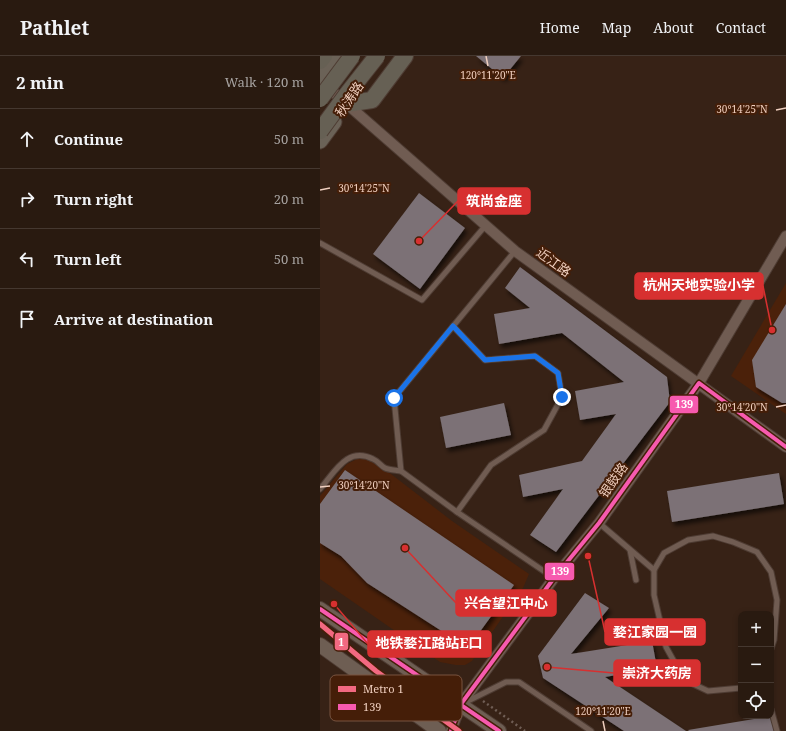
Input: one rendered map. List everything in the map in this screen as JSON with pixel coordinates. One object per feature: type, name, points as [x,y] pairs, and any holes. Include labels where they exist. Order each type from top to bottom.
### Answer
[{"type":"highway","points":[[320,61],[324,56]]},
{"type":"highway","points":[[320,99],[352,56]]},
{"type":"highway","points":[[320,131],[377,56]]},
{"type":"highway","points":[[346,104],[372,100],[405,56]]},
{"type":"main road","points":[[320,80],[337,56]]},
{"type":"main road","name":"秋涛路","points":[[320,141],[377,56]]},
{"type":"main road","points":[[320,609],[418,675]]},
{"type":"main road","points":[[320,645],[362,675]]},
{"type":"main road","points":[[462,705],[499,731]]},
{"type":"main road","points":[[425,721],[439,731]]},
{"type":"street","name":"近江路","points":[[320,80],[515,251],[786,447]]},
{"type":"street","name":"银鼓路","points":[[462,703],[554,578],[599,523],[699,383],[786,236]]},
{"type":"street","name":"银鼓路","points":[[451,731],[455,721]]},
{"type":"lane","points":[[320,242],[422,300],[486,225]]},
{"type":"lane","points":[[401,471],[394,398],[515,251]]},
{"type":"lane","points":[[453,326],[485,360],[535,356],[558,373],[562,397],[544,430],[491,465],[457,512]]},
{"type":"lane","points":[[320,489],[340,465],[353,455],[363,455],[375,460],[386,469],[401,471],[457,512],[554,578]]},
{"type":"lane","points":[[599,523],[654,570]]},
{"type":"lane","points":[[738,688],[708,691],[691,683],[676,665],[666,648],[654,594],[654,570],[664,553],[688,540],[713,536],[733,542],[756,552],[771,572],[776,600],[774,640],[771,647]]},
{"type":"lane","points":[[630,550],[636,580]]},
{"type":"lane","points":[[462,703],[506,682],[519,682],[591,731]]},
{"type":"lane","points":[[774,719],[777,731]]},
{"type":"path","points":[[476,696],[525,731]]},
{"type":"shaded area","points":[[786,283],[786,414],[731,376]]},
{"type":"shaded area","points":[[359,458],[367,459],[378,464],[452,521],[529,574],[523,588],[472,661],[465,665],[440,662],[320,579],[320,496],[347,464]]},
{"type":"building","points":[[476,56],[521,56],[503,78]]},
{"type":"building","points":[[419,193],[465,228],[420,289],[373,254]]},
{"type":"building","points":[[520,267],[667,377],[670,402],[556,552],[530,535],[563,489],[523,497],[519,475],[582,461],[616,414],[580,420],[575,391],[624,382],[562,333],[499,344],[494,314],[530,308],[505,288]]},
{"type":"building","points":[[786,304],[786,403],[782,403],[756,387],[752,360]]},
{"type":"building","points":[[504,403],[511,435],[446,448],[440,417]]},
{"type":"building","points":[[345,470],[514,585],[468,648],[367,583],[341,556],[320,543],[320,504]]},
{"type":"building","points":[[779,473],[784,504],[672,522],[667,491]]},
{"type":"building","points":[[585,593],[609,608],[571,654],[652,641],[657,668],[605,677],[686,731],[624,731],[543,678],[538,656]]},
{"type":"building","points":[[754,719],[772,719],[774,731],[689,731],[688,730]]},
{"type":"metro line","name":"1","points":[[320,624],[382,675]]},
{"type":"metro line","name":"1","points":[[445,721],[459,731]]},
{"type":"transit line","name":"139","points":[[462,703],[554,578],[599,523],[699,383],[786,447]]},
{"type":"transit line","name":"139","points":[[320,609],[417,675]]},
{"type":"transit line","name":"139","points":[[462,706],[499,731]]},
{"type":"transit line","name":"139","points":[[451,731],[455,721]]},
{"type":"place","name":"筑尚金座","points":[[419,241]]},
{"type":"place","name":"杭州天地实验小学","points":[[772,330]]},
{"type":"place","name":"兴合望江中心","points":[[405,548]]},
{"type":"place","name":"婺江家园一园","points":[[588,556]]},
{"type":"place","name":"地铁婺江路站E口","points":[[334,604]]},
{"type":"place","name":"崇济大药房","points":[[547,667]]},
{"type":"route","points":[[394,398],[453,326],[485,360],[535,356],[558,373],[562,397]]}]
